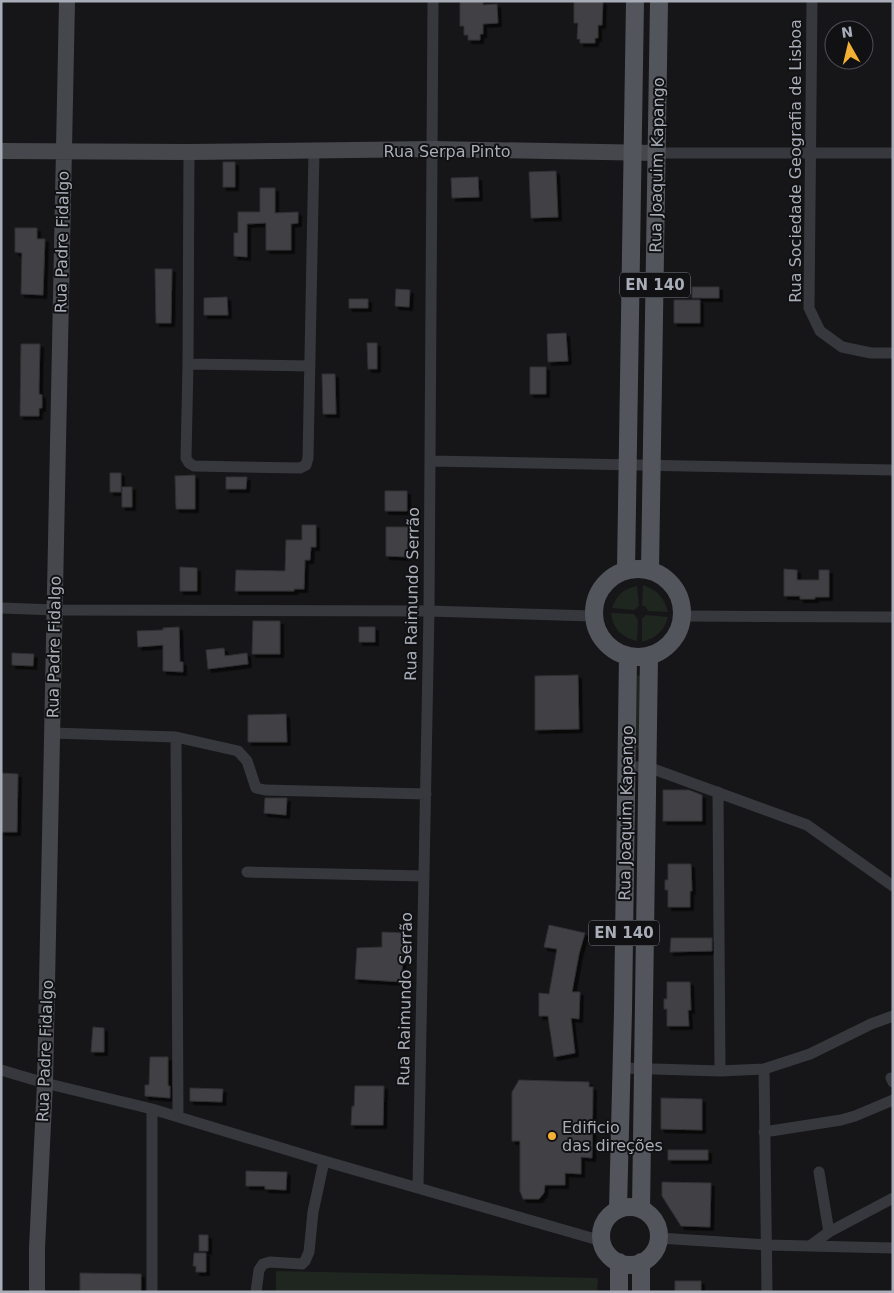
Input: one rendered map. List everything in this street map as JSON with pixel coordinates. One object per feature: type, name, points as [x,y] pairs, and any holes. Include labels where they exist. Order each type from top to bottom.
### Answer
[{"type":"main road","points":[[635,4],[659,4]]},
{"type":"main road","name":"Rua Joaquim Kapango","points":[[626,570],[635,4]]},
{"type":"main road","name":"Rua Joaquim Kapango","points":[[650,570],[659,4]]},
{"type":"main road","points":[[629,312],[655,313]]},
{"type":"main road","points":[[638,568],[650,570],[664,576],[675,587],[681,601],[682,616],[679,629],[672,641],[662,650],[649,656],[628,656],[615,651],[604,642],[597,630],[593,616],[595,601],[601,587],[612,576],[626,570],[638,568]]},
{"type":"main road","name":"Rua Joaquim Kapango","points":[[618,1209],[628,656]]},
{"type":"main road","name":"Rua Joaquim Kapango","points":[[641,1209],[649,656]]},
{"type":"main road","points":[[624,913],[646,914]]},
{"type":"main road","points":[[626,1207],[641,1209],[649,1214],[659,1229],[659,1238],[653,1253],[641,1262],[626,1264],[619,1262],[605,1250],[602,1241],[604,1222],[610,1214],[618,1209],[626,1207]]},
{"type":"main road","points":[[618,1292],[619,1262]]},
{"type":"main road","points":[[641,1262],[641,1292]]},
{"type":"street","name":"Rua Padre Fidalgo","points":[[37,1292],[37,1248],[45,1084],[67,1]]},
{"type":"street","name":"Rua Raimundo Serrão","points":[[418,1187],[429,611],[433,1]]},
{"type":"street","name":"Rua Sociedade Geografia de Lisboa","points":[[812,1],[809,308],[820,331],[842,347],[872,353],[893,353]]},
{"type":"street","name":"Rua Serpa Pinto","points":[[1,151],[189,152],[432,149],[656,153],[893,153]]},
{"type":"street","points":[[189,152],[186,458],[194,466],[300,468],[306,465],[308,458],[314,151]]},
{"type":"street","points":[[188,364],[310,366]]},
{"type":"street","points":[[430,461],[893,470]]},
{"type":"street","points":[[1,608],[56,610],[429,611],[593,616]]},
{"type":"street","points":[[682,616],[893,617]]},
{"type":"street","points":[[52,733],[176,737],[238,751],[247,761],[256,788],[265,790],[426,794]]},
{"type":"street","points":[[176,737],[178,1116]]},
{"type":"street","points":[[626,767],[648,768],[807,825],[893,886]]},
{"type":"street","points":[[718,792],[720,1071]]},
{"type":"street","points":[[248,872],[424,876]]},
{"type":"street","points":[[621,1068],[720,1071],[764,1069],[810,1054],[871,1024],[893,1016]]},
{"type":"street","points":[[764,1069],[768,1245],[767,1292]]},
{"type":"street","points":[[1,1070],[45,1084],[178,1116],[324,1161],[602,1241]]},
{"type":"street","points":[[764,1132],[841,1120],[893,1100]]},
{"type":"street","points":[[152,1109],[152,1292]]},
{"type":"street","points":[[256,1292],[259,1270],[263,1264],[270,1262],[298,1264],[305,1261],[324,1161]]},
{"type":"street","points":[[819,1172],[830,1232]]},
{"type":"street","points":[[810,1246],[830,1232],[893,1198]]},
{"type":"street","points":[[659,1238],[768,1245],[893,1248]]},
{"type":"shaded area","points":[[643,585],[659,595],[668,612],[648,611],[642,605]]},
{"type":"shaded area","points":[[637,586],[639,606],[634,610],[612,608],[616,599],[622,593]]},
{"type":"shaded area","points":[[611,613],[634,614],[638,620],[637,641],[619,632],[614,624]]},
{"type":"shaded area","points":[[646,615],[668,617],[659,633],[642,642],[642,619]]},
{"type":"shaded area","points":[[636,676],[641,676],[640,748],[638,749],[634,746]]},
{"type":"shaded area","points":[[276,1271],[598,1278],[597,1292],[276,1292]]},
{"type":"building","points":[[460,1],[483,1],[483,5],[497,4],[498,23],[483,24],[483,34],[480,34],[480,40],[468,40],[468,35],[464,35],[464,26],[460,26]]},
{"type":"building","points":[[574,1],[603,1],[602,25],[598,25],[598,38],[595,38],[595,43],[580,43],[580,39],[577,39],[578,23],[574,23]]},
{"type":"building","points":[[223,162],[235,162],[235,187],[223,187]]},
{"type":"building","points":[[556,171],[558,217],[531,218],[529,172]]},
{"type":"building","points":[[478,177],[479,197],[452,198],[451,178]]},
{"type":"building","points":[[260,188],[275,188],[275,213],[298,212],[298,223],[291,224],[291,250],[266,250],[266,223],[247,224],[247,257],[234,256],[234,233],[238,233],[238,212],[260,212]]},
{"type":"building","points":[[15,228],[37,228],[37,239],[45,239],[43,295],[21,294],[22,253],[15,252]]},
{"type":"building","points":[[155,269],[172,269],[171,323],[156,323]]},
{"type":"building","points":[[692,287],[719,287],[719,298],[692,298]]},
{"type":"building","points":[[396,289],[410,290],[409,307],[395,306]]},
{"type":"building","points":[[227,297],[228,315],[204,315],[204,298]]},
{"type":"building","points":[[349,299],[368,299],[368,308],[349,308]]},
{"type":"building","points":[[674,300],[700,300],[700,323],[674,323]]},
{"type":"building","points":[[566,333],[568,361],[548,362],[547,334]]},
{"type":"building","points":[[367,343],[377,343],[377,369],[368,369]]},
{"type":"building","points":[[21,344],[40,344],[39,394],[42,395],[42,408],[39,408],[39,416],[20,416]]},
{"type":"building","points":[[530,367],[546,367],[546,394],[530,394]]},
{"type":"building","points":[[322,374],[335,374],[336,414],[323,414]]},
{"type":"building","points":[[110,473],[121,473],[121,492],[110,492]]},
{"type":"building","points":[[195,475],[195,509],[176,509],[175,476]]},
{"type":"building","points":[[226,477],[247,477],[246,489],[226,489]]},
{"type":"building","points":[[122,487],[132,487],[132,507],[122,507]]},
{"type":"building","points":[[385,491],[407,491],[407,511],[385,511]]},
{"type":"building","points":[[302,525],[316,525],[316,547],[311,547],[310,560],[305,560],[304,589],[294,589],[294,591],[235,591],[236,570],[285,571],[286,540],[302,540]]},
{"type":"building","points":[[386,527],[408,527],[407,557],[386,556]]},
{"type":"building","points":[[180,567],[197,568],[197,591],[180,591]]},
{"type":"building","points":[[784,569],[797,570],[797,580],[819,580],[819,570],[829,570],[829,597],[800,599],[800,596],[784,596]]},
{"type":"building","points":[[253,621],[280,621],[280,654],[252,654]]},
{"type":"building","points":[[179,627],[180,662],[183,662],[183,672],[163,671],[163,645],[138,647],[137,631]]},
{"type":"building","points":[[359,627],[375,627],[375,642],[359,642]]},
{"type":"building","points":[[224,648],[225,656],[247,653],[248,664],[208,669],[206,650]]},
{"type":"building","points":[[12,653],[34,654],[33,666],[12,665]]},
{"type":"building","points":[[578,675],[579,729],[535,730],[535,676]]},
{"type":"building","points":[[286,714],[287,742],[248,742],[248,715]]},
{"type":"building","points":[[1,773],[18,774],[17,832],[1,832]]},
{"type":"building","points":[[663,790],[689,790],[702,795],[702,821],[663,821]]},
{"type":"building","points":[[265,798],[287,798],[286,815],[264,813]]},
{"type":"building","points":[[668,864],[691,864],[692,891],[690,891],[690,907],[668,907],[668,890],[665,890],[665,880],[668,880]]},
{"type":"building","points":[[549,925],[585,933],[572,992],[580,992],[579,1019],[571,1018],[575,1053],[554,1057],[548,1016],[539,1016],[539,993],[549,994],[557,949],[544,947]]},
{"type":"building","points":[[382,932],[405,933],[401,982],[355,979],[357,948],[382,947]]},
{"type":"building","points":[[671,938],[712,938],[712,951],[670,952]]},
{"type":"building","points":[[667,982],[690,982],[691,1010],[688,1010],[689,1026],[667,1026],[667,1009],[664,1009],[664,999],[667,999]]},
{"type":"building","points":[[93,1027],[104,1028],[104,1052],[91,1052]]},
{"type":"building","points":[[150,1057],[168,1057],[170,1098],[145,1096],[145,1085],[149,1085]]},
{"type":"building","name":"Edificio das direções","points":[[519,1080],[589,1082],[589,1087],[593,1087],[592,1158],[581,1157],[581,1174],[565,1173],[565,1185],[545,1185],[544,1193],[539,1199],[523,1199],[520,1191],[520,1141],[512,1141],[512,1092]]},
{"type":"building","points":[[355,1086],[384,1086],[383,1125],[351,1125]]},
{"type":"building","points":[[190,1088],[223,1089],[222,1102],[190,1101]]},
{"type":"building","points":[[661,1098],[702,1099],[702,1130],[661,1129]]},
{"type":"building","points":[[668,1150],[708,1150],[708,1160],[668,1160]]},
{"type":"building","points":[[246,1171],[287,1172],[286,1190],[265,1189],[265,1186],[246,1186]]},
{"type":"building","points":[[662,1182],[711,1183],[710,1227],[681,1226],[662,1196]]},
{"type":"building","points":[[199,1235],[208,1235],[208,1251],[199,1251]]},
{"type":"building","points":[[194,1253],[206,1253],[206,1272],[196,1272],[196,1266],[193,1266]]},
{"type":"building","points":[[80,1273],[141,1274],[141,1292],[80,1292]]},
{"type":"building","points":[[675,1281],[701,1281],[701,1292],[675,1292]]},
{"type":"place","name":"Edificio das direções","points":[[552,1136]]}]
